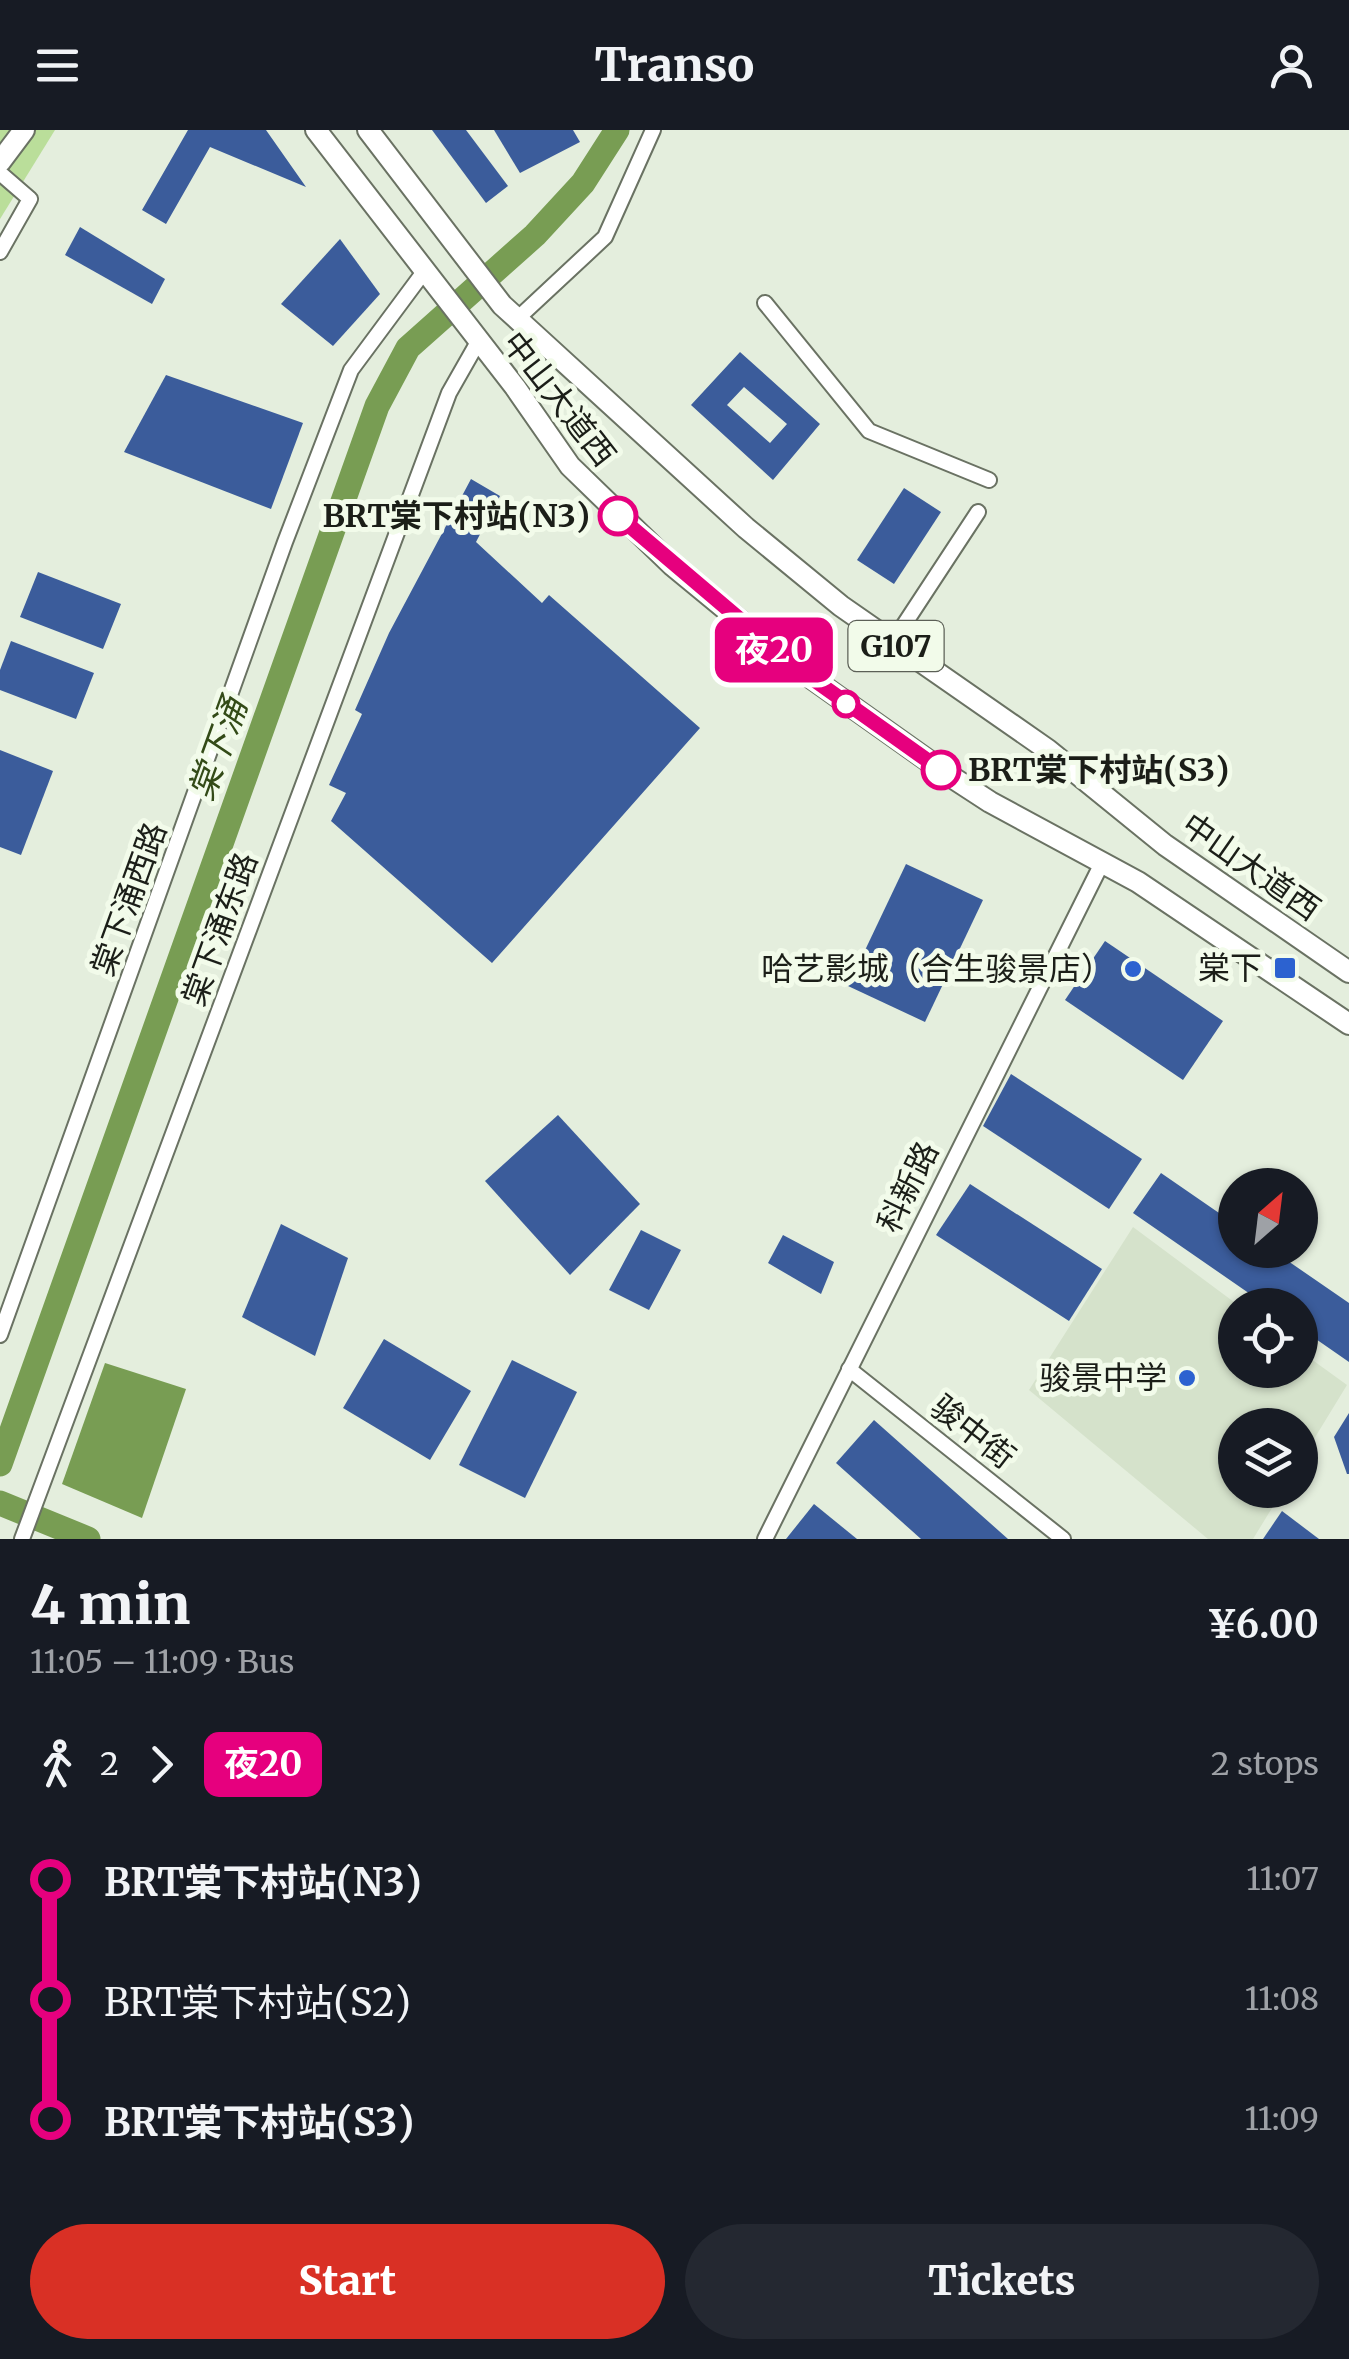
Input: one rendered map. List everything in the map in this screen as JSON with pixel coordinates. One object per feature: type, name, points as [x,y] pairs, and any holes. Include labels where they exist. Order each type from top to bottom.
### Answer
[{"type":"highway","points":[[0,162],[24,130]]},
{"type":"highway","name":"中山大道西","points":[[316,130],[585,484],[702,591],[796,667],[947,774],[990,802],[1102,861],[1349,1024]]},
{"type":"highway","name":"中山大道西","points":[[368,130],[463,259],[509,312],[746,528],[892,643],[1048,750],[1212,879],[1349,972]]},
{"type":"street","points":[[509,312],[604,237],[653,130]]},
{"type":"street","points":[[0,173],[30,199],[0,252]]},
{"type":"street","name":"棠下涌西路","points":[[0,1335],[285,542],[352,370],[427,279]]},
{"type":"street","points":[[765,303],[869,431],[989,480]]},
{"type":"street","name":"棠下涌东路","points":[[22,1539],[448,393],[474,337]]},
{"type":"street","points":[[892,643],[978,512]]},
{"type":"street","name":"科新路","points":[[765,1539],[1102,861]]},
{"type":"street","name":"骏中街","points":[[849,1369],[1063,1539]]},
{"type":"shaded area","points":[[0,130],[55,130],[0,219]]},
{"type":"shaded area","name":"骏景中学","points":[[1133,1227],[1218,1290],[1218,1388],[1318,1388],[1318,1364],[1347,1385],[1318,1433],[1318,1408],[1218,1408],[1218,1508],[1272,1508],[1253,1539],[1208,1539],[1029,1390]]},
{"type":"shaded area","points":[[105,1363],[186,1389],[142,1518],[62,1484]]},
{"type":"building","points":[[188,130],[266,130],[306,187],[210,147],[166,224],[142,210]]},
{"type":"building","points":[[432,130],[466,130],[508,186],[486,203]]},
{"type":"building","points":[[494,130],[573,130],[580,142],[520,173]]},
{"type":"building","points":[[80,227],[165,279],[152,304],[65,255]]},
{"type":"building","points":[[340,239],[380,294],[333,346],[281,304]]},
{"type":"building","points":[[740,352],[820,424],[773,480],[691,405]],"holes":[[[744,387],[787,424],[770,443],[727,405]]]},
{"type":"building","points":[[166,375],[303,423],[271,509],[124,452]]},
{"type":"building","points":[[471,479],[500,496],[476,542],[542,603],[549,595],[700,728],[492,963],[331,821],[346,793],[329,785],[362,714],[355,710],[389,633]]},
{"type":"building","points":[[904,488],[941,512],[894,584],[857,560]]},
{"type":"building","points":[[38,572],[121,604],[103,649],[20,617]]},
{"type":"building","points":[[11,641],[94,673],[76,719],[0,690],[0,670]]},
{"type":"building","points":[[0,750],[53,771],[21,855],[0,847]]},
{"type":"building","points":[[906,864],[983,900],[925,1022],[848,986]]},
{"type":"building","points":[[1105,941],[1223,1021],[1183,1080],[1065,1000]]},
{"type":"building","points":[[1011,1074],[1142,1159],[1109,1209],[983,1126]]},
{"type":"building","points":[[558,1115],[640,1204],[570,1275],[485,1181]]},
{"type":"building","points":[[1161,1173],[1218,1212],[1218,1268],[1298,1268],[1349,1303],[1349,1362],[1318,1340],[1318,1288],[1241,1288],[1133,1213]]},
{"type":"building","points":[[970,1184],[1102,1269],[1069,1321],[936,1235]]},
{"type":"building","points":[[281,1224],[348,1258],[315,1356],[242,1317]]},
{"type":"building","points":[[641,1230],[681,1250],[649,1310],[609,1290]]},
{"type":"building","points":[[783,1235],[834,1262],[821,1294],[768,1263]]},
{"type":"building","points":[[384,1339],[471,1391],[430,1460],[343,1408]]},
{"type":"building","points":[[512,1360],[577,1392],[525,1498],[459,1465]]},
{"type":"building","points":[[1349,1413],[1349,1474],[1347,1474],[1334,1437]]},
{"type":"building","points":[[874,1420],[1008,1539],[921,1539],[836,1463]]},
{"type":"building","points":[[814,1504],[857,1539],[786,1539]]},
{"type":"building","points":[[1282,1511],[1319,1539],[1263,1539]]},
{"type":"waterway","name":"棠下涌","points":[[0,1464],[377,406],[408,348],[535,235],[583,183],[617,130]]},
{"type":"waterway","points":[[0,1503],[88,1539]]},
{"type":"bus line","name":"夜20","points":[[618,516],[754,634],[941,770]]},
{"type":"place","name":"BRT棠下村站(N3)","points":[[618,516]]},
{"type":"place","name":"BRT棠下村站(S3)","points":[[941,770]]},
{"type":"place","name":"棠下","points":[[1285,968]]},
{"type":"place","name":"哈艺影城（合生骏景店）","points":[[1133,969]]},
{"type":"place","name":"骏景中学","points":[[1187,1378]]}]
